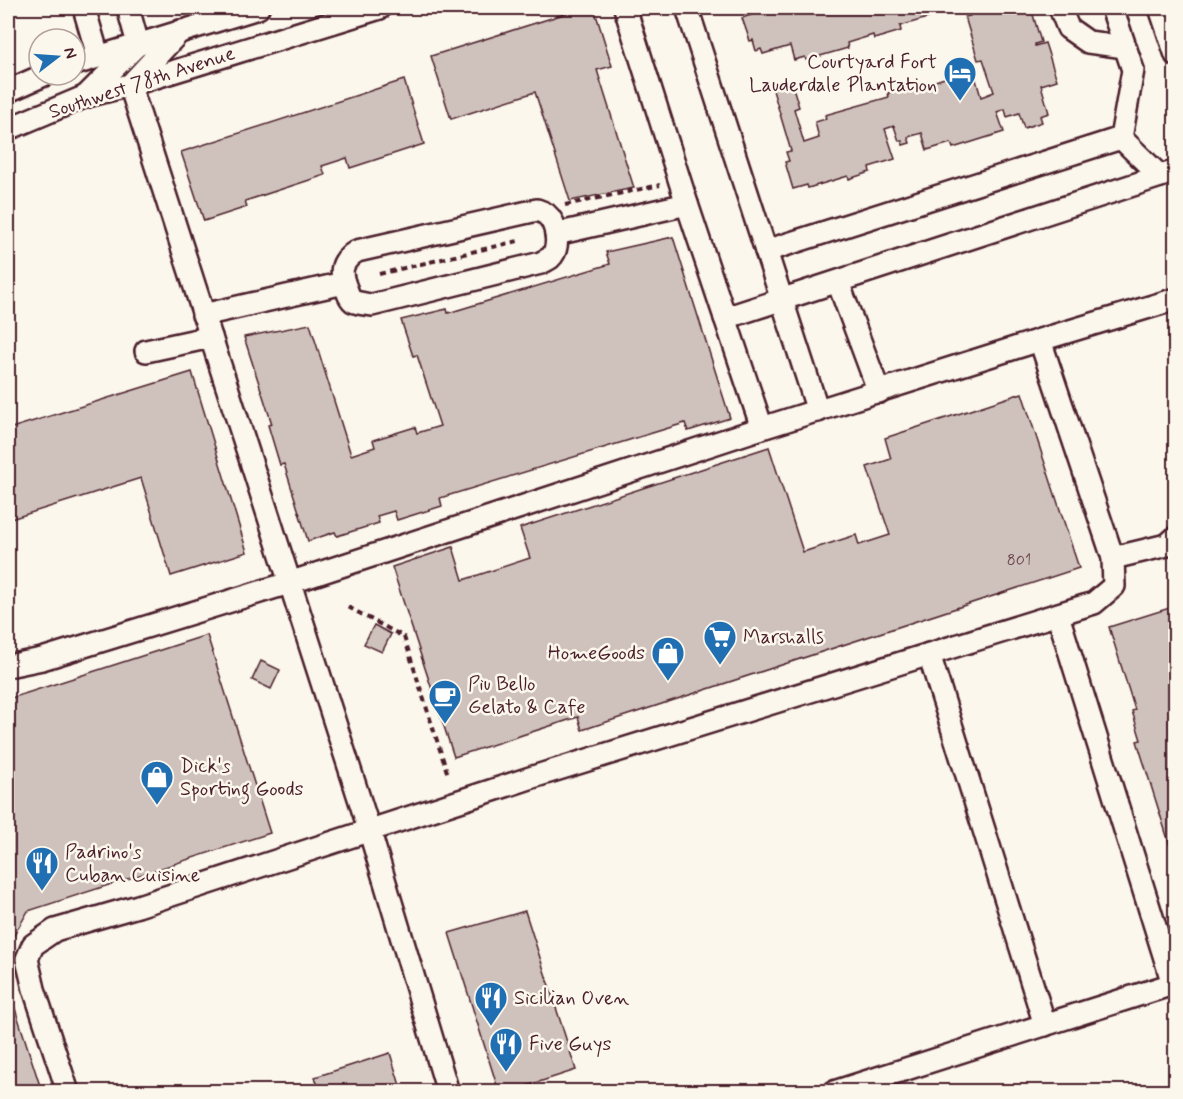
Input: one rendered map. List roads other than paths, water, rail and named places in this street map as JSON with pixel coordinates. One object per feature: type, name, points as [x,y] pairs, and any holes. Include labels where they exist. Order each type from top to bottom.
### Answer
[{"type":"street","points":[[84,8],[98,56]]},
{"type":"street","points":[[84,97],[138,44],[128,8]]},
{"type":"street","name":"Southwest 78th Avenue","points":[[87,60],[258,8]]},
{"type":"street","name":"Southwest 78th Avenue","points":[[8,129],[84,97],[380,8]]},
{"type":"street","points":[[625,8],[687,204],[762,428]]},
{"type":"street","points":[[687,8],[818,411]]},
{"type":"street","points":[[1060,8],[1068,28],[1088,42],[1125,47]]},
{"type":"street","points":[[1112,8],[1133,70],[1121,138]]},
{"type":"street","points":[[1160,8],[1176,55]]},
{"type":"street","points":[[180,31],[130,85],[369,829],[448,1092]]},
{"type":"street","name":"Southwest 78th Avenue","points":[[8,92],[27,83]]},
{"type":"street","points":[[765,250],[1121,138]]},
{"type":"street","points":[[1121,138],[1168,174]]},
{"type":"street","points":[[725,318],[1168,174]]},
{"type":"street","points":[[556,234],[687,204]]},
{"type":"street","points":[[537,210],[547,214],[556,234],[556,247],[550,258],[541,263],[384,302],[372,304],[352,300],[348,296],[342,277],[347,257],[357,251],[537,210]]},
{"type":"street","points":[[838,282],[879,392]]},
{"type":"street","points":[[204,315],[344,283]]},
{"type":"street","points":[[8,666],[42,659],[289,583],[762,428],[1176,299]]},
{"type":"street","points":[[146,351],[211,337]]},
{"type":"street","points":[[68,1092],[34,988],[27,959],[33,945],[55,930],[183,891],[544,773],[1094,603],[1114,586],[1113,558],[1040,340]]},
{"type":"street","points":[[1113,558],[1167,546],[1176,537]]},
{"type":"street","points":[[834,1092],[1174,984],[1058,615]]},
{"type":"street","points":[[929,654],[1045,1025]]},
{"type":"place","name":"Courtyard Fort Lauderdale Plantation","points":[[960,102]]},
{"type":"place","name":"Marshalls","points":[[720,666]]},
{"type":"place","name":"HomeGoods","points":[[668,682]]},
{"type":"place","name":"Piu Bello Gelato & Cafe","points":[[445,725]]},
{"type":"place","name":"Dick's Sporting Goods","points":[[157,806]]},
{"type":"place","name":"Padrino's Cuban Cuisine","points":[[42,892]]},
{"type":"place","name":"Sicilian Oven","points":[[491,1027]]},
{"type":"place","name":"Five Guys","points":[[506,1073]]}]
